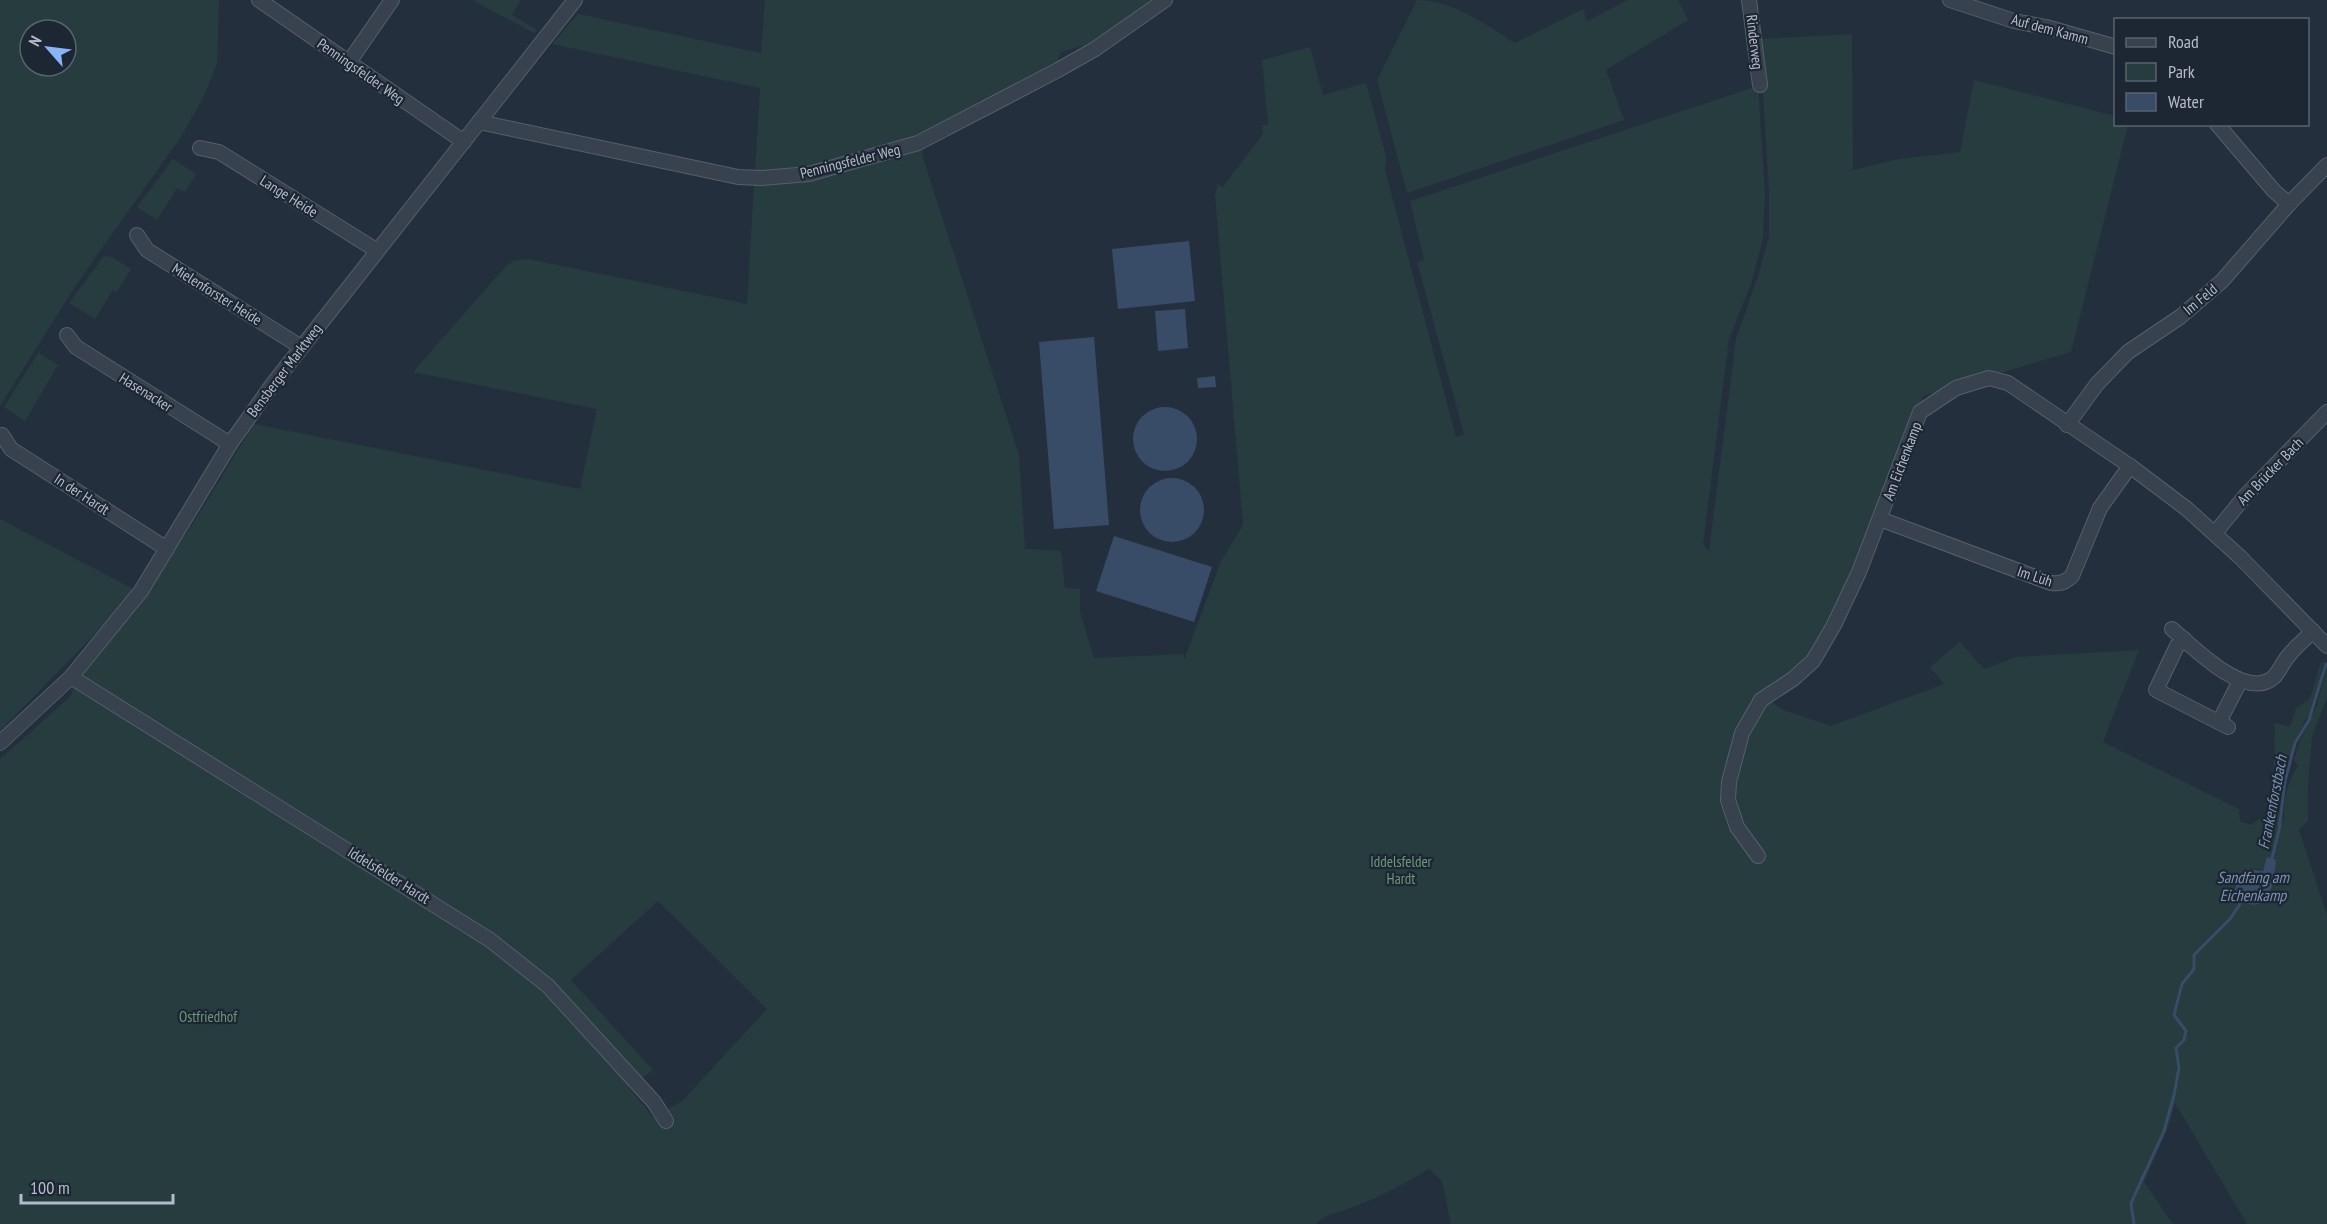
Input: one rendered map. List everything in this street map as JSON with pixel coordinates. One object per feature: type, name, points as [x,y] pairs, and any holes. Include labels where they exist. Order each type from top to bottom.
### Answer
[{"type":"street","name":"Penningsfelder Weg","points":[[259,0],[464,142]]},
{"type":"street","points":[[348,62],[392,0]]},
{"type":"street","name":"Bensberger Marktweg","points":[[0,743],[71,677],[141,591],[230,444],[301,347],[575,0]]},
{"type":"street","name":"Penningsfelder Weg","points":[[480,122],[738,177],[761,178],[809,174],[918,143],[1095,49],[1165,0]]},
{"type":"street","name":"Rinderweg","points":[[1749,0],[1761,85]]},
{"type":"street","name":"Auf dem Kamm","points":[[1950,0],[2014,21],[2046,27],[2114,47]]},
{"type":"street","points":[[2219,126],[2274,191],[2289,204]]},
{"type":"street","name":"Lange Heide","points":[[200,148],[219,152],[376,250]]},
{"type":"street","name":"Im Feld","points":[[2067,425],[2097,384],[2128,352],[2180,316],[2222,281],[2289,204],[2327,165]]},
{"type":"street","name":"Mielenforster Heide","points":[[138,235],[147,250],[301,347]]},
{"type":"street","name":"Hasenacker","points":[[67,335],[76,347],[230,444]]},
{"type":"street","name":"Am Eichenkamp","points":[[1758,856],[1737,827],[1728,800],[1729,782],[1742,733],[1761,700],[1793,680],[1813,661],[1852,588],[1920,412],[1956,388],[1989,378],[2008,383],[2130,466],[2215,533],[2327,646]]},
{"type":"street","name":"Am Brücker Bach","points":[[2215,533],[2246,495],[2327,412]]},
{"type":"street","name":"In der Hardt","points":[[2,435],[11,449],[167,549]]},
{"type":"street","name":"Im Lüh","points":[[1880,519],[2058,584],[2066,582],[2072,576],[2100,508],[2130,466]]},
{"type":"street","points":[[2172,629],[2221,670],[2240,681],[2255,684],[2268,681],[2278,674],[2283,662],[2313,631]]},
{"type":"street","points":[[2184,639],[2177,646],[2156,690],[2224,724],[2240,681]]},
{"type":"street","name":"Iddelsfelder Hardt","points":[[71,677],[467,923],[510,954],[548,986],[654,1102],[666,1121]]},
{"type":"green space","points":[[0,0],[219,0],[217,64],[202,100],[180,138],[76,285],[0,406]]},
{"type":"green space","points":[[472,0],[521,0],[512,15],[537,30],[534,33]]},
{"type":"green space","points":[[765,0],[1155,0],[1096,42],[1061,52],[1057,65],[922,135],[831,165],[755,175],[760,88],[552,44],[578,14],[761,53]]},
{"type":"green space","points":[[1417,0],[1443,4],[1456,9],[1481,21],[1515,43],[1583,9],[1587,21],[1628,0],[1678,0],[1688,20],[1606,70],[1624,120],[1407,193],[1377,80]]},
{"type":"green space","name":"Iddelsfelder Hardt","points":[[1852,34],[1853,170],[1899,159],[1960,152],[1974,80],[2114,116],[2114,126],[2128,126],[2071,352],[1923,396],[1892,475],[1889,474],[1827,636],[1802,668],[1769,700],[1783,710],[1831,726],[1944,684],[1930,667],[1960,642],[1984,669],[2016,657],[2139,650],[2103,742],[2239,809],[2240,821],[2251,825],[2265,815],[2272,816],[2275,723],[2290,727],[2296,708],[2310,699],[2320,664],[2326,657],[2315,701],[2293,748],[2282,792],[2279,819],[2284,821],[2286,792],[2298,765],[2294,760],[2301,738],[2317,705],[2327,666],[2327,698],[2312,736],[2308,820],[2299,830],[2327,915],[2327,1224],[2247,1224],[2175,1103],[2168,1128],[2144,1182],[2173,1224],[1451,1224],[1442,1181],[1429,1169],[1385,1193],[1330,1215],[1316,1224],[0,1224],[0,759],[71,696],[76,676],[192,525],[254,424],[580,489],[597,409],[413,372],[505,267],[513,261],[528,259],[747,304],[754,185],[795,180],[922,144],[923,158],[1019,455],[1025,549],[1061,551],[1065,588],[1080,589],[1080,612],[1094,658],[1184,654],[1184,660],[1221,561],[1243,525],[1215,195],[1218,184],[1223,187],[1263,134],[1262,125],[1268,125],[1262,60],[1310,47],[1323,95],[1366,83],[1386,156],[1385,170],[1456,437],[1464,434],[1417,262],[1424,260],[1410,201],[1758,86],[1765,195],[1763,238],[1752,281],[1729,339],[1703,544],[1709,551],[1736,339],[1769,236],[1769,193],[1760,39]],"holes":[[[2248,869],[2264,870],[2267,898],[2259,904],[2239,898],[2235,892]],[[658,901],[767,1009],[682,1101],[653,1117],[629,1088],[653,1070],[571,980]]]},
{"type":"green space","points":[[173,159],[196,174],[185,192],[177,188],[157,220],[137,207]]},
{"type":"green space","points":[[104,256],[112,257],[131,269],[117,292],[113,290],[95,319],[69,303]]},
{"type":"green space","points":[[47,339],[39,353],[58,365],[25,421],[4,407]]},
{"type":"green space","points":[[0,519],[137,591],[0,731]]},
{"type":"water","points":[[1189,241],[1195,301],[1118,309],[1112,249]]},
{"type":"water","points":[[1185,309],[1188,348],[1158,351],[1155,311]]},
{"type":"water","points":[[1094,337],[1109,525],[1054,529],[1039,342]]},
{"type":"water","points":[[1215,376],[1216,387],[1198,388],[1197,378]]},
{"type":"water","points":[[1159,407],[1171,407],[1188,416],[1195,427],[1197,439],[1195,451],[1188,462],[1171,471],[1159,471],[1147,466],[1138,457],[1133,445],[1133,433],[1138,421],[1147,412]]},
{"type":"water","points":[[1172,478],[1190,484],[1198,492],[1204,510],[1198,528],[1190,536],[1172,542],[1154,536],[1146,528],[1140,510],[1146,492],[1154,484]]},
{"type":"water","points":[[1114,536],[1212,567],[1194,622],[1096,591]]},
{"type":"water","name":"Sandfang am Eichenkamp","points":[[2267,857],[2276,860],[2268,897],[2257,904],[2244,903],[2235,892],[2237,878],[2248,869],[2263,871]]},
{"type":"waterway","name":"Frankenforstbach","points":[[2271,862],[2279,830],[2285,781],[2295,743],[2309,720],[2326,664]]},
{"type":"waterway","name":"Frankenforstbach","points":[[2134,1224],[2131,1203],[2164,1131],[2174,1095],[2179,1068],[2176,1048],[2184,1040],[2186,1031],[2174,1015],[2182,984],[2194,969],[2194,955],[2230,919],[2244,898]]},
{"type":"park label","name":"Ostfriedhof","points":[[208,1016]]}]
